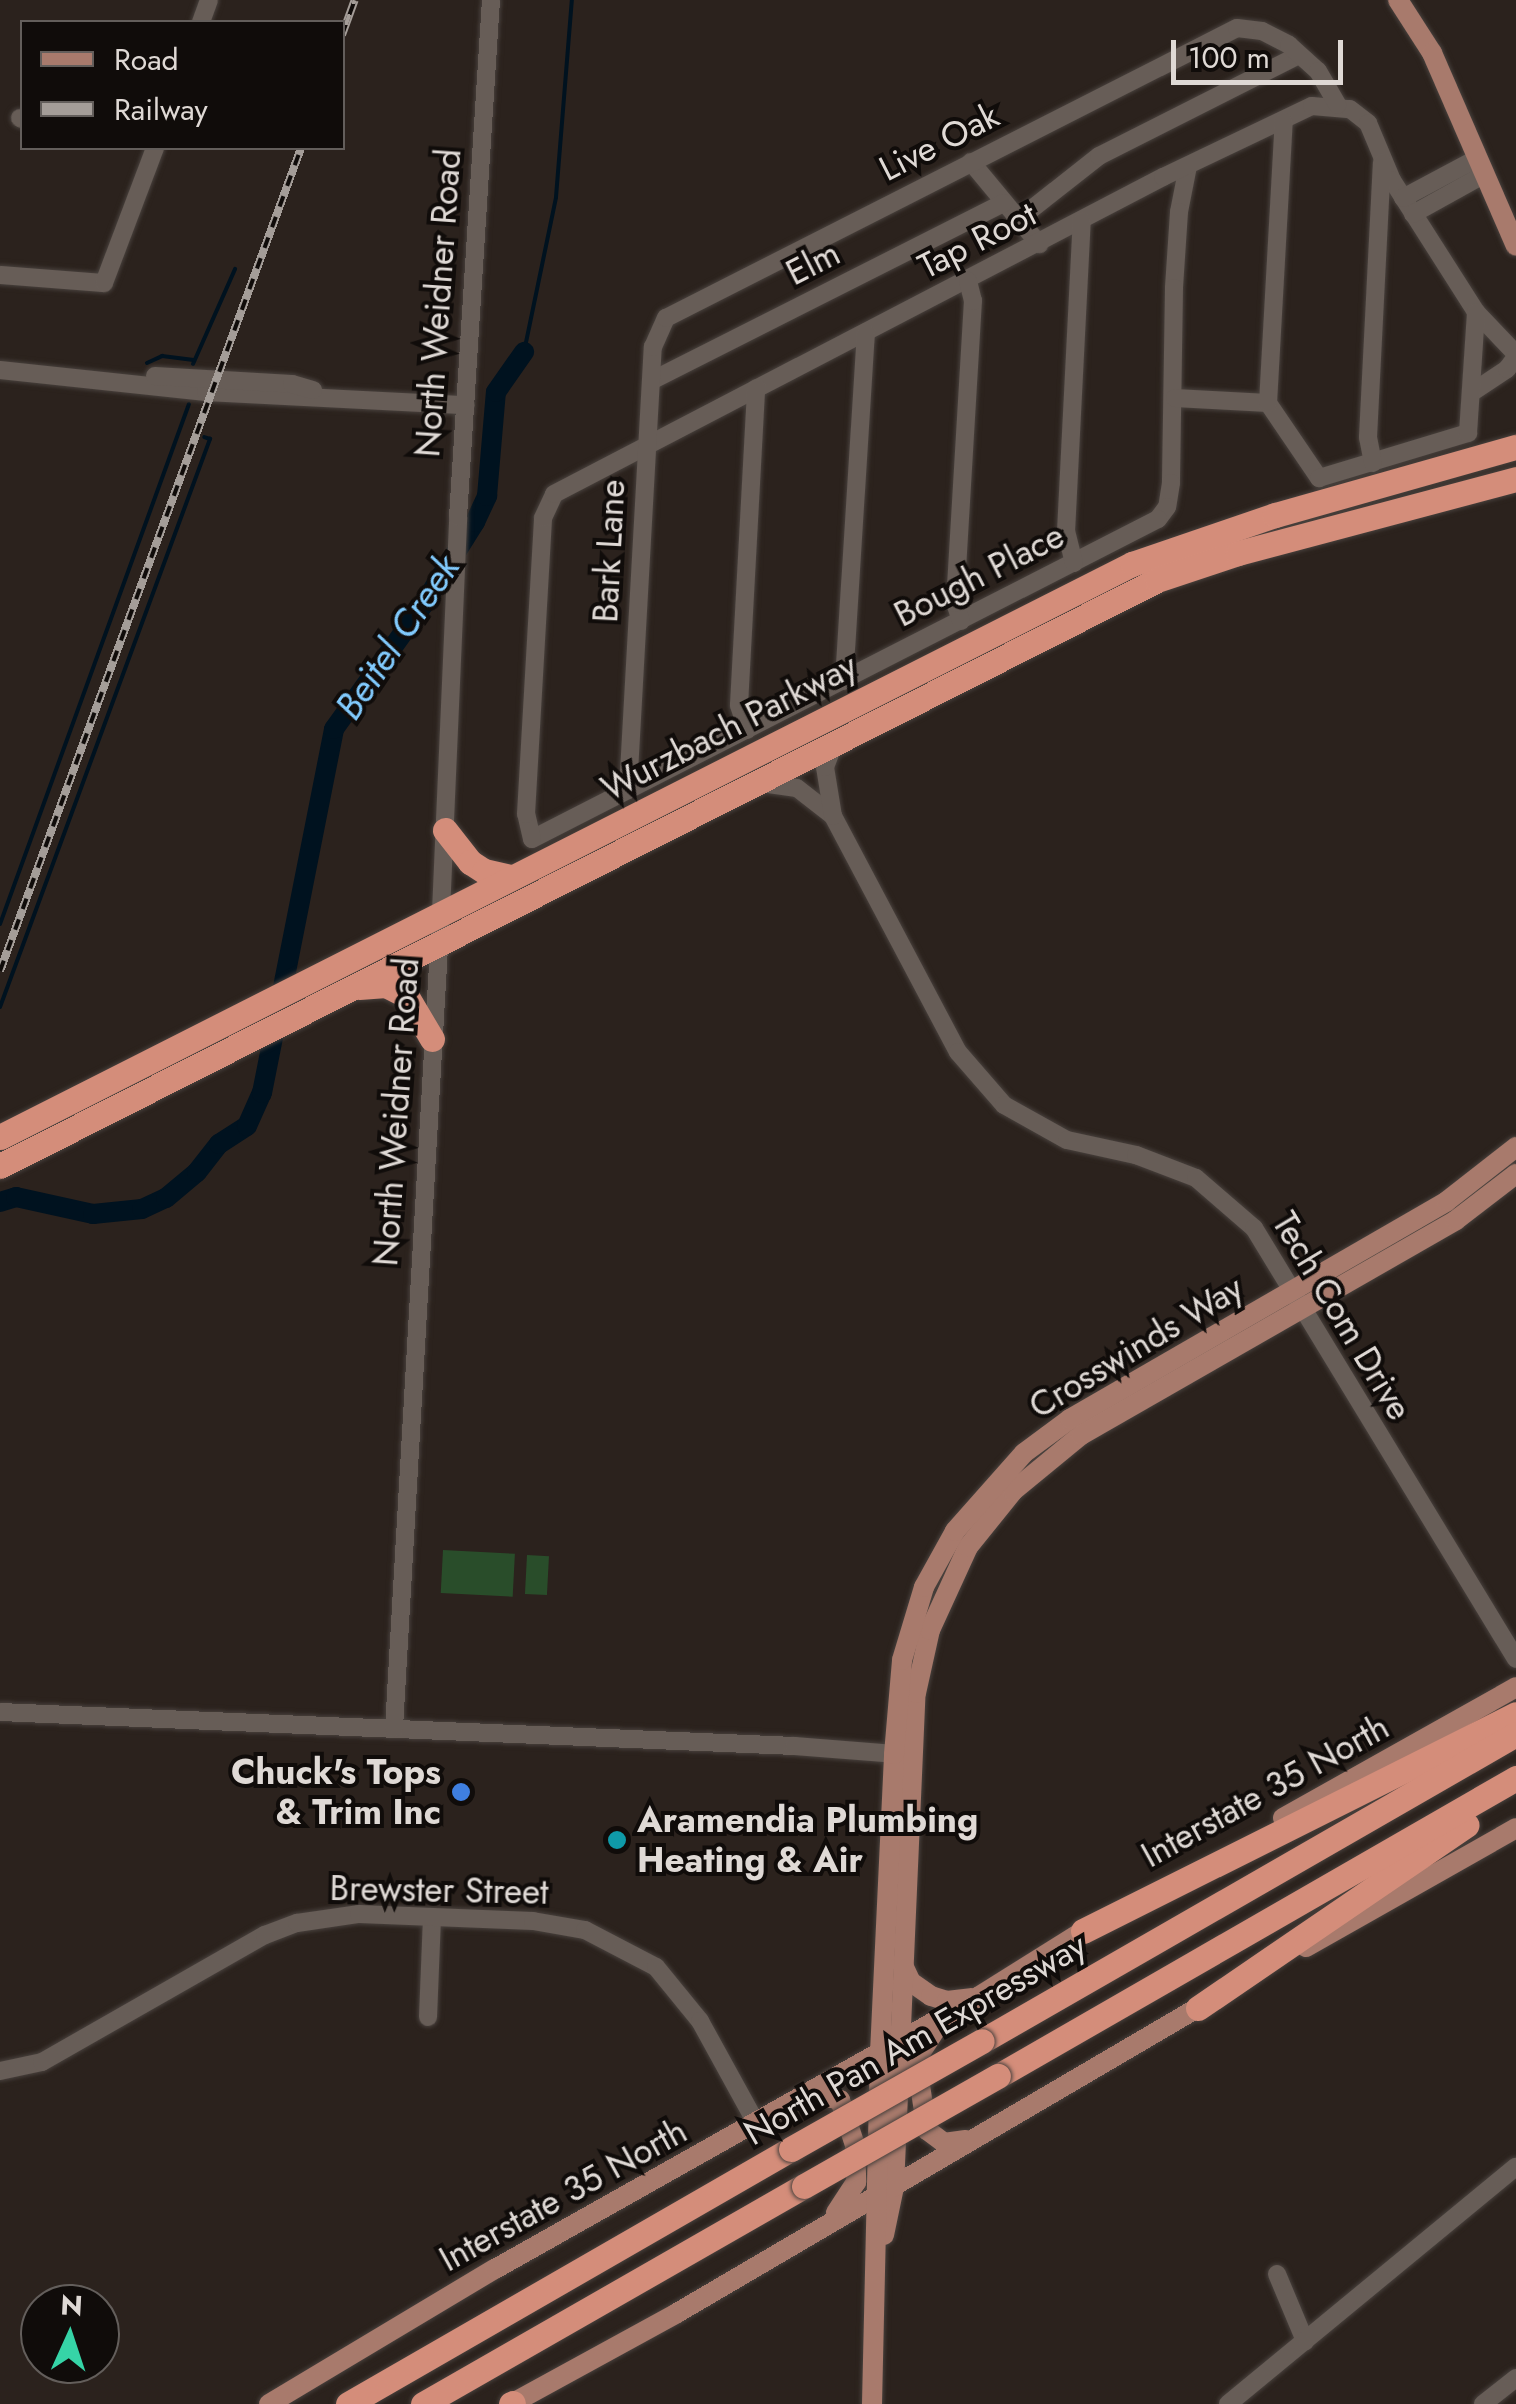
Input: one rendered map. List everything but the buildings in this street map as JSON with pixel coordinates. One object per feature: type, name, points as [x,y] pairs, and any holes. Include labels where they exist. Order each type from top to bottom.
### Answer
[{"type":"highway","name":"Wurzbach Parkway","points":[[0,1137],[1132,564],[1274,515],[1516,447]]},
{"type":"highway","name":"Wurzbach Parkway","points":[[0,1166],[1157,580],[1238,553],[1516,479]]},
{"type":"highway","points":[[446,830],[470,862],[484,871],[511,877]]},
{"type":"highway","points":[[354,987],[386,985],[406,995],[432,1038]]},
{"type":"highway","points":[[1083,1931],[1516,1714]]},
{"type":"highway","name":"North Pan Am Expressway","points":[[348,2404],[1516,1734]]},
{"type":"highway","name":"North Pan Am Expressway","points":[[423,2404],[1516,1778]]},
{"type":"highway","points":[[1198,2008],[1399,1868],[1516,1796]]},
{"type":"main road","points":[[1398,0],[1432,53],[1516,246]]},
{"type":"main road","name":"Crosswinds Way","points":[[902,1755],[930,1630],[982,1510],[1081,1435],[1448,1201],[1516,1147]]},
{"type":"main road","name":"Crosswinds Way","points":[[1298,1300],[1456,1220],[1516,1174]]},
{"type":"main road","name":"Interstate 35 North","points":[[269,2404],[496,2269],[945,2016],[1083,1931],[1516,1687]]},
{"type":"main road","points":[[889,2048],[902,1963],[902,1755]]},
{"type":"main road","points":[[872,2404],[878,2247],[885,2191],[902,1755]]},
{"type":"main road","points":[[512,2404],[660,2323],[1198,2008],[1516,1828]]},
{"type":"main road","points":[[902,1963],[912,1982],[931,1996],[947,2001],[978,1996]]},
{"type":"main road","points":[[945,2016],[916,2060],[927,2130],[944,2143],[978,2137]]},
{"type":"main road","points":[[810,2093],[840,2100],[855,2144],[853,2193],[828,2222]]},
{"type":"main road","points":[[828,2222],[855,2220],[868,2226],[878,2247]]},
{"type":"street","name":"North Weidner Road","points":[[394,1728],[446,830],[455,570],[490,0]]},
{"type":"street","name":"Live Oak","points":[[666,318],[1242,28],[1273,36],[1299,55]]},
{"type":"street","points":[[1019,218],[1098,156],[1299,55],[1329,84],[1338,105],[1368,123],[1408,206],[1476,312],[1516,356],[1508,369],[1471,393]]},
{"type":"street","name":"Tap Root","points":[[532,839],[526,814],[543,518],[554,494],[1188,166],[1312,106],[1338,105]]},
{"type":"street","points":[[1284,120],[1268,403],[1319,478],[1468,432],[1476,312]]},
{"type":"street","points":[[0,274],[104,283],[154,150]]},
{"type":"street","points":[[1373,463],[1368,437],[1382,156]]},
{"type":"street","points":[[970,162],[1039,244]]},
{"type":"street","name":"Bough Place","points":[[532,839],[1158,519],[1167,507],[1175,398],[1178,212],[1188,166]]},
{"type":"street","points":[[1408,206],[1481,166]]},
{"type":"street","name":"Elm","points":[[651,381],[1004,203]]},
{"type":"street","points":[[1074,563],[1066,532],[1082,220]]},
{"type":"street","points":[[961,621],[955,603],[973,302],[968,282]]},
{"type":"street","name":"Bark Lane","points":[[628,790],[652,347],[666,318]]},
{"type":"street","points":[[844,681],[866,333]]},
{"type":"street","points":[[0,370],[206,392],[466,406]]},
{"type":"street","points":[[747,730],[739,705],[756,388]]},
{"type":"street","points":[[1175,398],[1268,403]]},
{"type":"street","name":"Tech Com Drive","points":[[834,743],[825,767],[832,816],[958,1052],[988,1090],[1046,1131],[1169,1166],[1216,1191],[1254,1228],[1516,1659]]},
{"type":"street","name":"Tech Com Drive","points":[[756,782],[797,788],[832,816]]},
{"type":"street","points":[[0,1712],[902,1755]]},
{"type":"street","name":"Brewster Street","points":[[0,2071],[42,2062],[283,1927],[340,1915],[566,1925],[635,1952],[656,1967],[689,2004],[756,2124]]},
{"type":"street","points":[[428,2017],[432,1917]]},
{"type":"street","points":[[1228,2404],[1516,2167]]},
{"type":"street","points":[[1278,2274],[1305,2341]]},
{"type":"street","points":[[1484,2404],[1516,2378]]},
{"type":"green space","points":[[443,1550],[515,1554],[513,1597],[441,1593]]},
{"type":"green space","points":[[527,1555],[549,1556],[547,1595],[525,1594]]},
{"type":"waterway","name":"Beitel Creek","points":[[524,352],[556,197],[572,0]]},
{"type":"waterway","points":[[193,364],[235,269]]},
{"type":"waterway","name":"Beitel Creek","points":[[0,1202],[16,1197],[93,1214],[142,1209],[166,1198],[197,1172],[219,1144],[247,1126],[262,1093],[334,729],[423,605],[475,522],[487,496],[496,392],[524,352]]},
{"type":"waterway","points":[[147,363],[162,356],[194,360]]},
{"type":"waterway","points":[[0,924],[189,404]]},
{"type":"waterway","points":[[0,1007],[210,439],[204,437]]},
{"type":"railway","points":[[345,27],[355,0]]},
{"type":"railway","points":[[0,971],[300,150]]},
{"type":"place","name":"Chuck's Tops & Trim Inc","points":[[461,1792]]},
{"type":"place","name":"Aramendia Plumbing Heating & Air","points":[[617,1840]]}]
